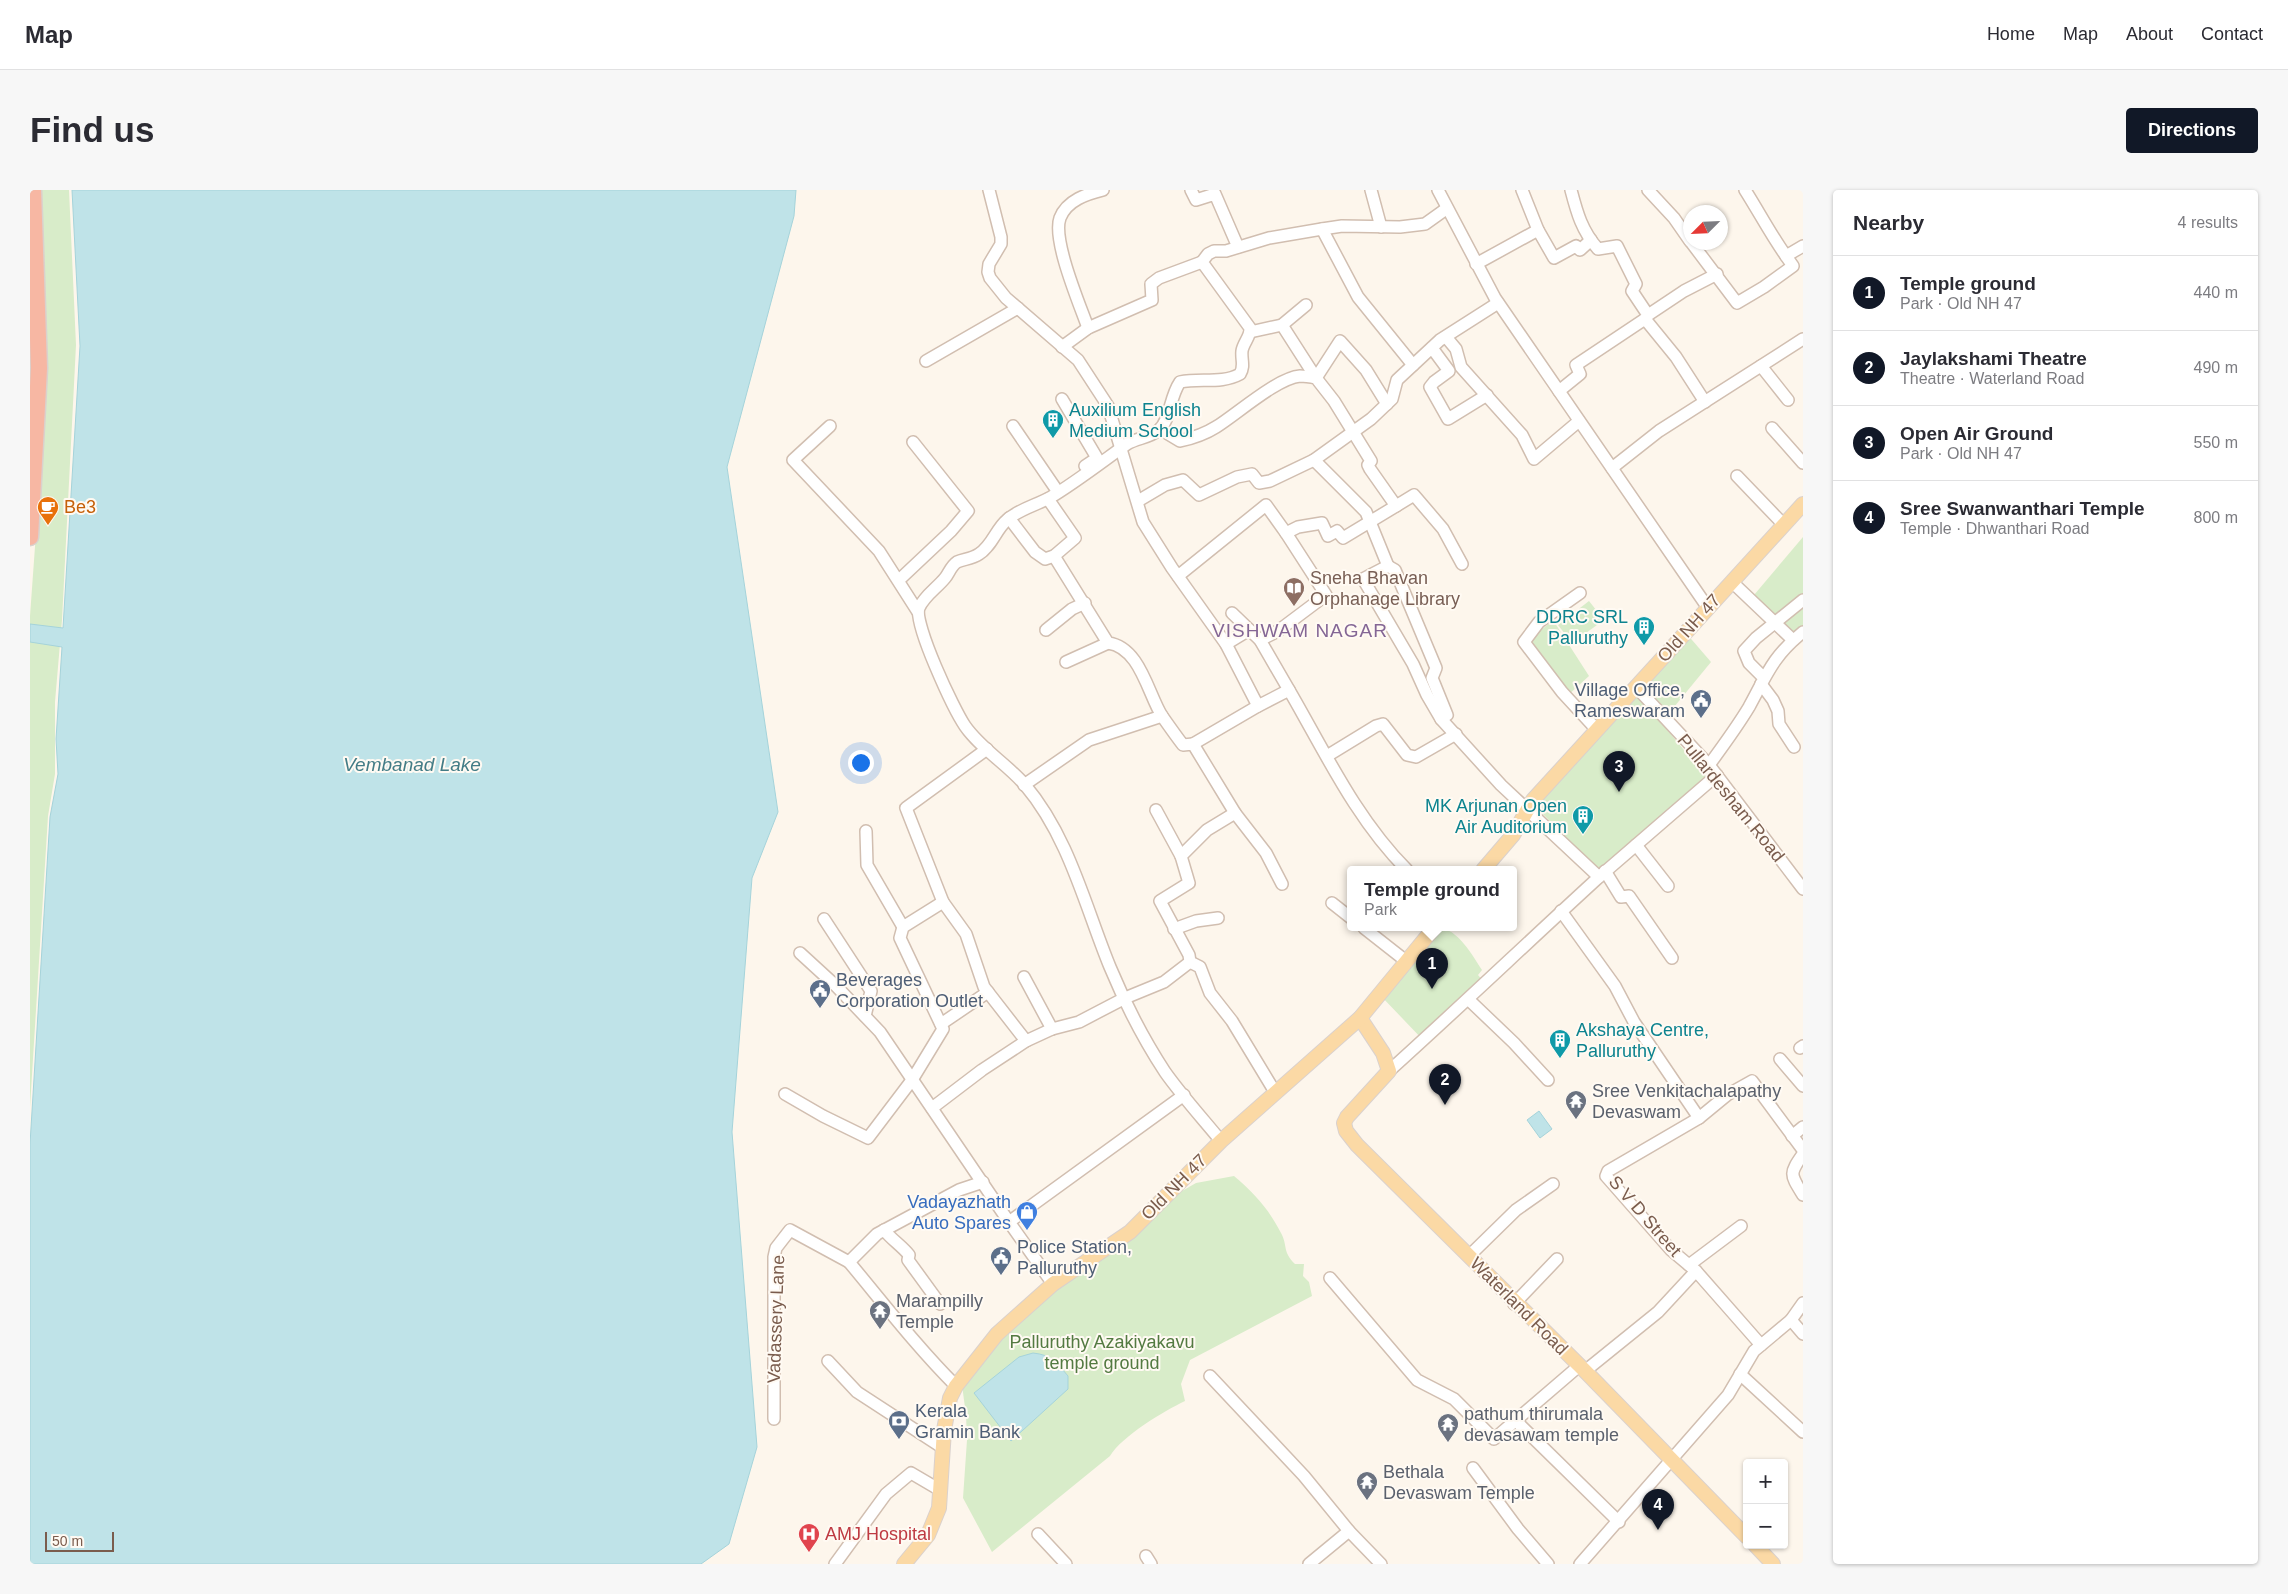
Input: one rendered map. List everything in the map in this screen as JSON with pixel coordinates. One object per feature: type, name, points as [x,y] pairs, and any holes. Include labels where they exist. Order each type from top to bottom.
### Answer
[{"type":"highway","points":[[30,537],[39,368],[33,190]]},
{"type":"main road","name":"Old NH 47","points":[[1486,866],[1513,835],[1533,800],[1803,504]]},
{"type":"main road","name":"Old NH 47","points":[[904,1564],[928,1535],[939,1508],[943,1448],[950,1398],[956,1386],[997,1334],[1053,1284],[1130,1232],[1221,1142],[1360,1018],[1431,931]]},
{"type":"main road","points":[[1360,1018],[1384,1053],[1389,1071]]},
{"type":"main road","name":"Waterland Road","points":[[1389,1071],[1347,1117],[1344,1123],[1346,1131],[1357,1146],[1470,1256],[1514,1304],[1582,1368],[1743,1533]]},
{"type":"main road","points":[[1759,1549],[1773,1564]]},
{"type":"street","points":[[989,190],[1001,237],[988,272],[994,284],[1018,308],[1078,360],[1108,406],[1138,500],[1143,522],[1226,644],[1258,706]]},
{"type":"street","points":[[1088,328],[1059,244],[1060,218],[1068,205],[1084,194],[1103,190]]},
{"type":"street","points":[[1191,190],[1196,200],[1215,194],[1238,247]]},
{"type":"street","points":[[1371,190],[1381,226]]},
{"type":"street","points":[[1438,190],[1446,209],[1498,303],[1708,608]]},
{"type":"street","points":[[1522,190],[1538,230],[1554,258],[1576,246],[1580,250],[1591,240]]},
{"type":"street","points":[[1572,190],[1578,218],[1591,240],[1598,249],[1617,246],[1636,284],[1632,291],[1647,317],[1705,402]]},
{"type":"street","points":[[1648,190],[1683,231]]},
{"type":"street","points":[[1698,250],[1737,303],[1764,287],[1793,266],[1769,232],[1762,215],[1746,190]]},
{"type":"street","points":[[1062,347],[1088,328],[1152,300],[1151,284],[1159,278],[1202,262],[1208,254],[1214,251],[1238,247],[1269,238],[1342,226],[1425,224],[1446,209]]},
{"type":"street","points":[[1322,229],[1358,297],[1413,365]]},
{"type":"street","points":[[1476,264],[1538,230]]},
{"type":"street","points":[[1786,256],[1803,246]]},
{"type":"street","points":[[1202,262],[1237,308],[1250,332]]},
{"type":"street","points":[[1559,391],[1580,374],[1576,364],[1684,290],[1717,274]]},
{"type":"street","points":[[1138,500],[1165,485],[1183,480],[1199,495],[1237,477],[1252,474],[1259,483],[1270,481],[1314,460],[1352,433],[1387,404],[1392,399],[1397,380],[1432,348],[1498,303]]},
{"type":"street","points":[[1250,332],[1282,325],[1306,305]]},
{"type":"street","points":[[926,361],[1018,308]]},
{"type":"street","points":[[1282,325],[1316,378],[1334,401],[1371,461],[1368,465],[1370,469],[1396,506]]},
{"type":"street","points":[[1056,489],[1121,450],[1130,442],[1142,439],[1160,429],[1168,414],[1172,393],[1180,382],[1199,379],[1225,380],[1240,374],[1243,369],[1242,350],[1250,332]]},
{"type":"street","points":[[1446,337],[1456,349],[1461,367],[1522,435],[1534,459],[1580,421]]},
{"type":"street","points":[[1612,468],[1659,431],[1803,339]]},
{"type":"street","points":[[1316,378],[1340,341],[1366,370],[1387,404]]},
{"type":"street","points":[[1432,348],[1449,372],[1430,387],[1448,419],[1487,395]]},
{"type":"street","points":[[1761,366],[1788,400]]},
{"type":"street","points":[[1160,429],[1180,442],[1195,438],[1216,428],[1253,400],[1279,385],[1298,376],[1316,378]]},
{"type":"street","points":[[918,612],[923,602],[947,576],[953,565],[980,554],[1009,518],[1048,499],[1056,489],[1097,458],[1062,398]]},
{"type":"street","points":[[830,426],[793,460],[879,551],[899,580],[918,612],[920,627],[948,695],[966,727],[1024,784],[1048,818],[1075,872],[1111,969],[1125,998],[1166,1072],[1221,1142]]},
{"type":"street","points":[[1013,426],[1056,489]]},
{"type":"street","points":[[1772,428],[1803,463]]},
{"type":"street","points":[[899,580],[968,511],[914,442]]},
{"type":"street","points":[[1314,460],[1366,512],[1388,566],[1395,570],[1436,668],[1432,678],[1447,715],[1441,719]]},
{"type":"street","points":[[1737,476],[1784,525]]},
{"type":"street","points":[[1286,533],[1298,527],[1322,523],[1328,536],[1338,531],[1343,538],[1414,495],[1443,529],[1462,564]]},
{"type":"street","points":[[1009,518],[1035,552],[1045,559],[1054,556],[1075,538],[1048,499]]},
{"type":"street","points":[[1178,576],[1266,505],[1326,595],[1278,631],[1260,640]]},
{"type":"street","points":[[1054,556],[1085,603],[1108,643]]},
{"type":"street","points":[[1388,566],[1363,579],[1413,664],[1426,694],[1441,719],[1501,785],[1602,874],[1621,897],[1629,896],[1672,958]]},
{"type":"street","points":[[1732,582],[1793,640]]},
{"type":"street","points":[[1580,593],[1539,622],[1524,642],[1562,692],[1597,730]]},
{"type":"street","points":[[1794,748],[1779,724],[1778,711],[1773,700],[1762,680],[1749,663],[1744,651],[1775,622],[1803,600]]},
{"type":"street","points":[[1046,630],[1072,609],[1085,603]]},
{"type":"street","points":[[1232,613],[1260,640],[1346,792],[1385,848],[1403,866]]},
{"type":"street","points":[[1226,644],[1249,630]]},
{"type":"street","points":[[1709,765],[1739,723],[1762,680],[1780,652],[1803,632]]},
{"type":"street","points":[[1066,662],[1108,643],[1118,646],[1130,655],[1162,716],[1183,745],[1193,744],[1289,690]]},
{"type":"street","name":"Pullardesham Road","points":[[1636,687],[1709,765],[1803,889]]},
{"type":"street","points":[[1024,784],[1089,740],[1162,716]]},
{"type":"street","points":[[1327,756],[1376,726],[1383,724],[1407,755],[1416,757],[1456,734]]},
{"type":"street","points":[[1193,744],[1235,813],[1266,853],[1282,884]]},
{"type":"street","points":[[987,749],[906,808],[943,902],[966,934],[984,987],[1026,1040]]},
{"type":"street","points":[[1389,1071],[1468,1000],[1533,936],[1717,775]]},
{"type":"street","points":[[1156,810],[1181,856],[1189,883],[1160,901],[1189,955],[1190,962]]},
{"type":"street","points":[[1181,856],[1207,830],[1235,813]]},
{"type":"street","points":[[866,831],[868,864],[903,927]]},
{"type":"street","points":[[1636,845],[1668,886]]},
{"type":"street","points":[[785,1094],[823,1116],[868,1138],[912,1080],[943,1029],[900,938],[903,927],[943,902]]},
{"type":"street","points":[[1332,902],[1347,915]]},
{"type":"street","points":[[1561,911],[1615,986],[1634,1022],[1699,1118],[1727,1095],[1752,1081],[1803,1150]]},
{"type":"street","points":[[1174,929],[1196,921],[1218,918]]},
{"type":"street","points":[[824,919],[871,991],[865,1016]]},
{"type":"street","points":[[1368,931],[1406,961]]},
{"type":"street","points":[[800,953],[880,1032],[983,1182],[1008,1222],[1053,1284]]},
{"type":"street","points":[[932,1108],[1026,1040],[1052,1029],[1079,1022],[1125,998],[1164,982],[1190,962]]},
{"type":"street","points":[[1190,962],[1200,968],[1210,992],[1232,1021],[1276,1092]]},
{"type":"street","points":[[1024,977],[1052,1029]]},
{"type":"street","points":[[941,1024],[988,992]]},
{"type":"street","points":[[1468,1000],[1514,1043],[1548,1080]]},
{"type":"street","points":[[1780,1059],[1803,1086]]},
{"type":"street","points":[[1008,1222],[1184,1095]]},
{"type":"street","name":"S V D Street","points":[[1699,1118],[1608,1172],[1606,1176],[1671,1250],[1693,1268],[1762,1344]]},
{"type":"street","points":[[1792,1136],[1803,1127]]},
{"type":"street","points":[[1803,1154],[1792,1172],[1792,1178],[1803,1194]]},
{"type":"street","points":[[956,1386],[921,1351],[900,1322],[849,1262],[877,1234],[959,1190],[983,1182]]},
{"type":"street","points":[[1470,1256],[1516,1210],[1553,1184]]},
{"type":"street","points":[[1330,1278],[1417,1380],[1454,1399],[1494,1439],[1582,1368],[1658,1312],[1693,1268],[1741,1226]]},
{"type":"street","name":"Vadassery Lane","points":[[774,1419],[774,1257],[776,1248],[790,1230],[849,1262]]},
{"type":"street","points":[[884,1230],[896,1244],[903,1247],[909,1256],[908,1260],[940,1304]]},
{"type":"street","points":[[1514,1304],[1557,1259]]},
{"type":"street","points":[[1580,1564],[1619,1522],[1671,1459],[1728,1395],[1754,1352],[1792,1320],[1803,1303]]},
{"type":"street","points":[[1792,1320],[1803,1334]]},
{"type":"street","points":[[828,1361],[857,1392],[943,1448]]},
{"type":"street","points":[[1740,1374],[1803,1432]]},
{"type":"street","points":[[1210,1376],[1304,1476],[1349,1531],[1381,1564]]},
{"type":"street","points":[[1516,1421],[1619,1522]]},
{"type":"street","points":[[1473,1468],[1518,1529],[1548,1564]]},
{"type":"street","points":[[835,1564],[886,1494],[912,1473],[940,1490]]},
{"type":"street","points":[[1309,1564],[1349,1531]]},
{"type":"street","points":[[1038,1534],[1066,1564]]},
{"type":"green space","points":[[40,190],[69,190],[76,345],[62,620],[55,702],[55,774],[48,816],[30,1107],[30,616],[46,394]]},
{"type":"green space","points":[[1803,537],[1803,626],[1792,635],[1754,595]]},
{"type":"green space","points":[[1589,601],[1604,620],[1572,643],[1558,625]]},
{"type":"green space","points":[[1553,620],[1589,676],[1567,696],[1527,642]]},
{"type":"green space","points":[[1686,633],[1711,662],[1665,718],[1638,687]]},
{"type":"green space","points":[[1635,691],[1708,779],[1600,872],[1534,805]]},
{"type":"green space","points":[[1436,931],[1449,931],[1458,938],[1482,970],[1478,975],[1484,982],[1425,1042],[1381,996]]},
{"type":"green space","name":"Palluruthy Azakiyakavu temple ground","points":[[1234,1176],[1255,1195],[1271,1216],[1283,1238],[1291,1259],[1295,1264],[1304,1264],[1303,1276],[1309,1282],[1312,1296],[1190,1360],[1181,1384],[1185,1401],[1133,1432],[1110,1456],[992,1552],[963,1498],[967,1440],[962,1385],[1007,1329],[1161,1203],[1196,1183]]},
{"type":"water","name":"Vembanad Lake","points":[[72,190],[796,190],[794,216],[727,467],[778,812],[752,878],[732,1132],[757,1447],[729,1544],[701,1564],[30,1564],[30,1144],[50,817],[58,774],[56,739],[62,647],[30,642],[30,624],[63,628],[80,346]]},
{"type":"water","points":[[1539,1111],[1552,1129],[1540,1138],[1527,1120]]},
{"type":"water","points":[[1033,1353],[1045,1355],[1057,1363],[1068,1376],[1068,1389],[1011,1441],[974,1393],[1019,1357]]},
{"type":"place","name":"Auxilium English Medium School","points":[[1053,439]]},
{"type":"place","name":"Be3","points":[[48,526]]},
{"type":"place","name":"Sneha Bhavan Orphanage Library","points":[[1294,607]]},
{"type":"place","name":"DDRC SRL Palluruthy","points":[[1644,646]]},
{"type":"place","name":"Village Office, Rameswaram","points":[[1701,719]]},
{"type":"place","name":"Open Air Ground","points":[[1619,792]]},
{"type":"place","name":"MK Arjunan Open Air Auditorium","points":[[1583,835]]},
{"type":"place","name":"Temple ground","points":[[1432,989]]},
{"type":"place","name":"Beverages Corporation Outlet","points":[[820,1009]]},
{"type":"place","name":"Akshaya Centre, Palluruthy","points":[[1560,1059]]},
{"type":"place","name":"Jaylakshami Theatre","points":[[1445,1105]]},
{"type":"place","name":"Sree Venkitachalapathy Devaswam","points":[[1576,1120]]},
{"type":"place","name":"Vadayazhath Auto Spares","points":[[1027,1231]]},
{"type":"place","name":"Police Station, Palluruthy","points":[[1001,1276]]},
{"type":"place","name":"Marampilly Temple","points":[[880,1330]]},
{"type":"place","name":"Kerala Gramin Bank","points":[[899,1440]]},
{"type":"place","name":"pathum thirumala devasawam temple","points":[[1448,1443]]},
{"type":"place","name":"Bethala Devaswam Temple","points":[[1367,1501]]},
{"type":"place","name":"Sree Swanwanthari Temple","points":[[1658,1530]]},
{"type":"place","name":"AMJ Hospital","points":[[809,1553]]},
{"type":"district","name":"VISHWAM NAGAR","points":[[1300,630]]}]
